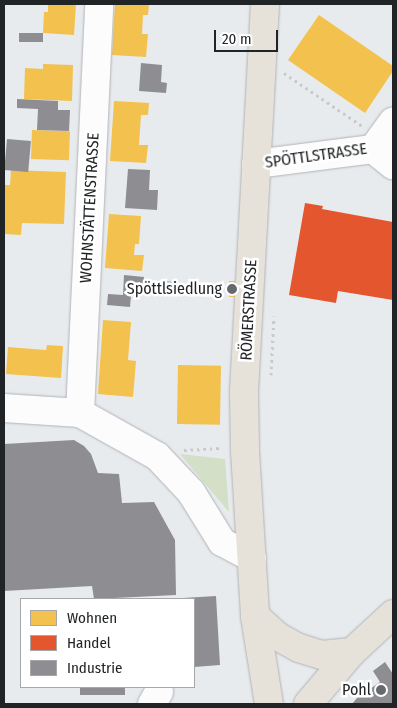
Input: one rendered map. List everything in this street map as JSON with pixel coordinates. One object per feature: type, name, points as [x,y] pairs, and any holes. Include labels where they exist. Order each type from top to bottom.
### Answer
[{"type":"main road","name":"RÖMERSTRASSE","points":[[265,4],[256,164],[266,318],[244,392],[245,451],[255,616],[269,704]]},
{"type":"main road","points":[[308,704],[352,652],[393,614]]},
{"type":"main road","points":[[255,616],[277,636],[299,648],[322,655],[352,652]]},
{"type":"street","name":"WOHNSTÄTTENSTRASSE","points":[[80,413],[99,4]]},
{"type":"street","name":"SPÖTTLSTRASSE","points":[[256,164],[385,144]]},
{"type":"street","points":[[4,408],[80,413],[157,456],[191,492],[222,542],[252,558]]},
{"type":"path","points":[[281,81],[282,72],[385,144]]},
{"type":"path","points":[[266,318],[271,377]]},
{"type":"path","points":[[179,450],[223,448]]},
{"type":"green space","points":[[180,454],[225,459],[229,512]]},
{"type":"water","points":[[155,280],[178,282],[177,293],[154,291]]},
{"type":"building: Wohnen","points":[[48,4],[76,4],[74,35],[43,33],[44,12],[48,12]]},
{"type":"building: Wohnen","points":[[115,4],[149,4],[148,15],[143,15],[142,34],[148,34],[146,57],[112,55]]},
{"type":"building: Wohnen","points":[[319,15],[393,66],[393,71],[365,113],[288,60]]},
{"type":"building: Wohnen","points":[[43,64],[73,65],[72,101],[24,99],[25,68],[43,69]]},
{"type":"building: Wohnen","points":[[114,101],[149,103],[148,115],[141,115],[139,145],[148,145],[146,163],[110,161]]},
{"type":"building: Wohnen","points":[[32,130],[70,131],[69,160],[31,159]]},
{"type":"building: Wohnen","points":[[11,170],[66,172],[64,224],[22,223],[21,235],[4,234],[4,185],[10,185]]},
{"type":"building: Wohnen","points":[[109,214],[141,216],[139,244],[135,244],[134,255],[144,255],[142,271],[105,268]]},
{"type":"building: Wohnen","name":"Spöttlsiedlung","points":[[229,281],[235,281],[235,297],[229,297]]},
{"type":"building: Wohnen","points":[[103,320],[131,322],[128,360],[136,361],[133,397],[98,394]]},
{"type":"building: Wohnen","points":[[47,345],[63,346],[61,378],[6,374],[8,347],[46,350]]},
{"type":"building: Wohnen","points":[[178,365],[221,366],[220,425],[177,424]]},
{"type":"building: Handel","points":[[305,203],[323,206],[322,209],[393,222],[393,300],[338,291],[336,303],[289,295]]},
{"type":"building: Industrie","points":[[19,33],[43,33],[43,42],[19,42]]},
{"type":"building: Industrie","points":[[141,63],[162,65],[161,82],[167,83],[166,93],[139,91]]},
{"type":"building: Industrie","points":[[17,99],[58,101],[58,110],[70,110],[69,131],[37,130],[38,109],[17,108]]},
{"type":"building: Industrie","points":[[7,139],[31,141],[28,172],[4,170]]},
{"type":"building: Industrie","points":[[128,169],[150,170],[149,190],[158,190],[157,210],[125,208]]},
{"type":"building: Industrie","points":[[124,275],[144,277],[142,296],[131,296],[130,307],[107,305],[108,294],[123,295]]},
{"type":"building: Industrie","points":[[74,440],[84,446],[91,454],[98,473],[119,474],[122,503],[154,502],[175,540],[176,595],[94,598],[92,586],[4,591],[4,444]]},
{"type":"building: Industrie","points":[[216,596],[220,665],[195,667],[195,598],[183,598]]},
{"type":"building: Industrie","name":"Pohl","points":[[385,662],[393,674],[393,704],[352,704],[357,698],[380,682],[373,671]]},
{"type":"building: Industrie","points":[[80,688],[125,688],[125,695],[80,695]]},
{"type":"place","name":"Spöttlsiedlung","points":[[232,289]]},
{"type":"place","name":"Pohl","points":[[381,690]]}]
